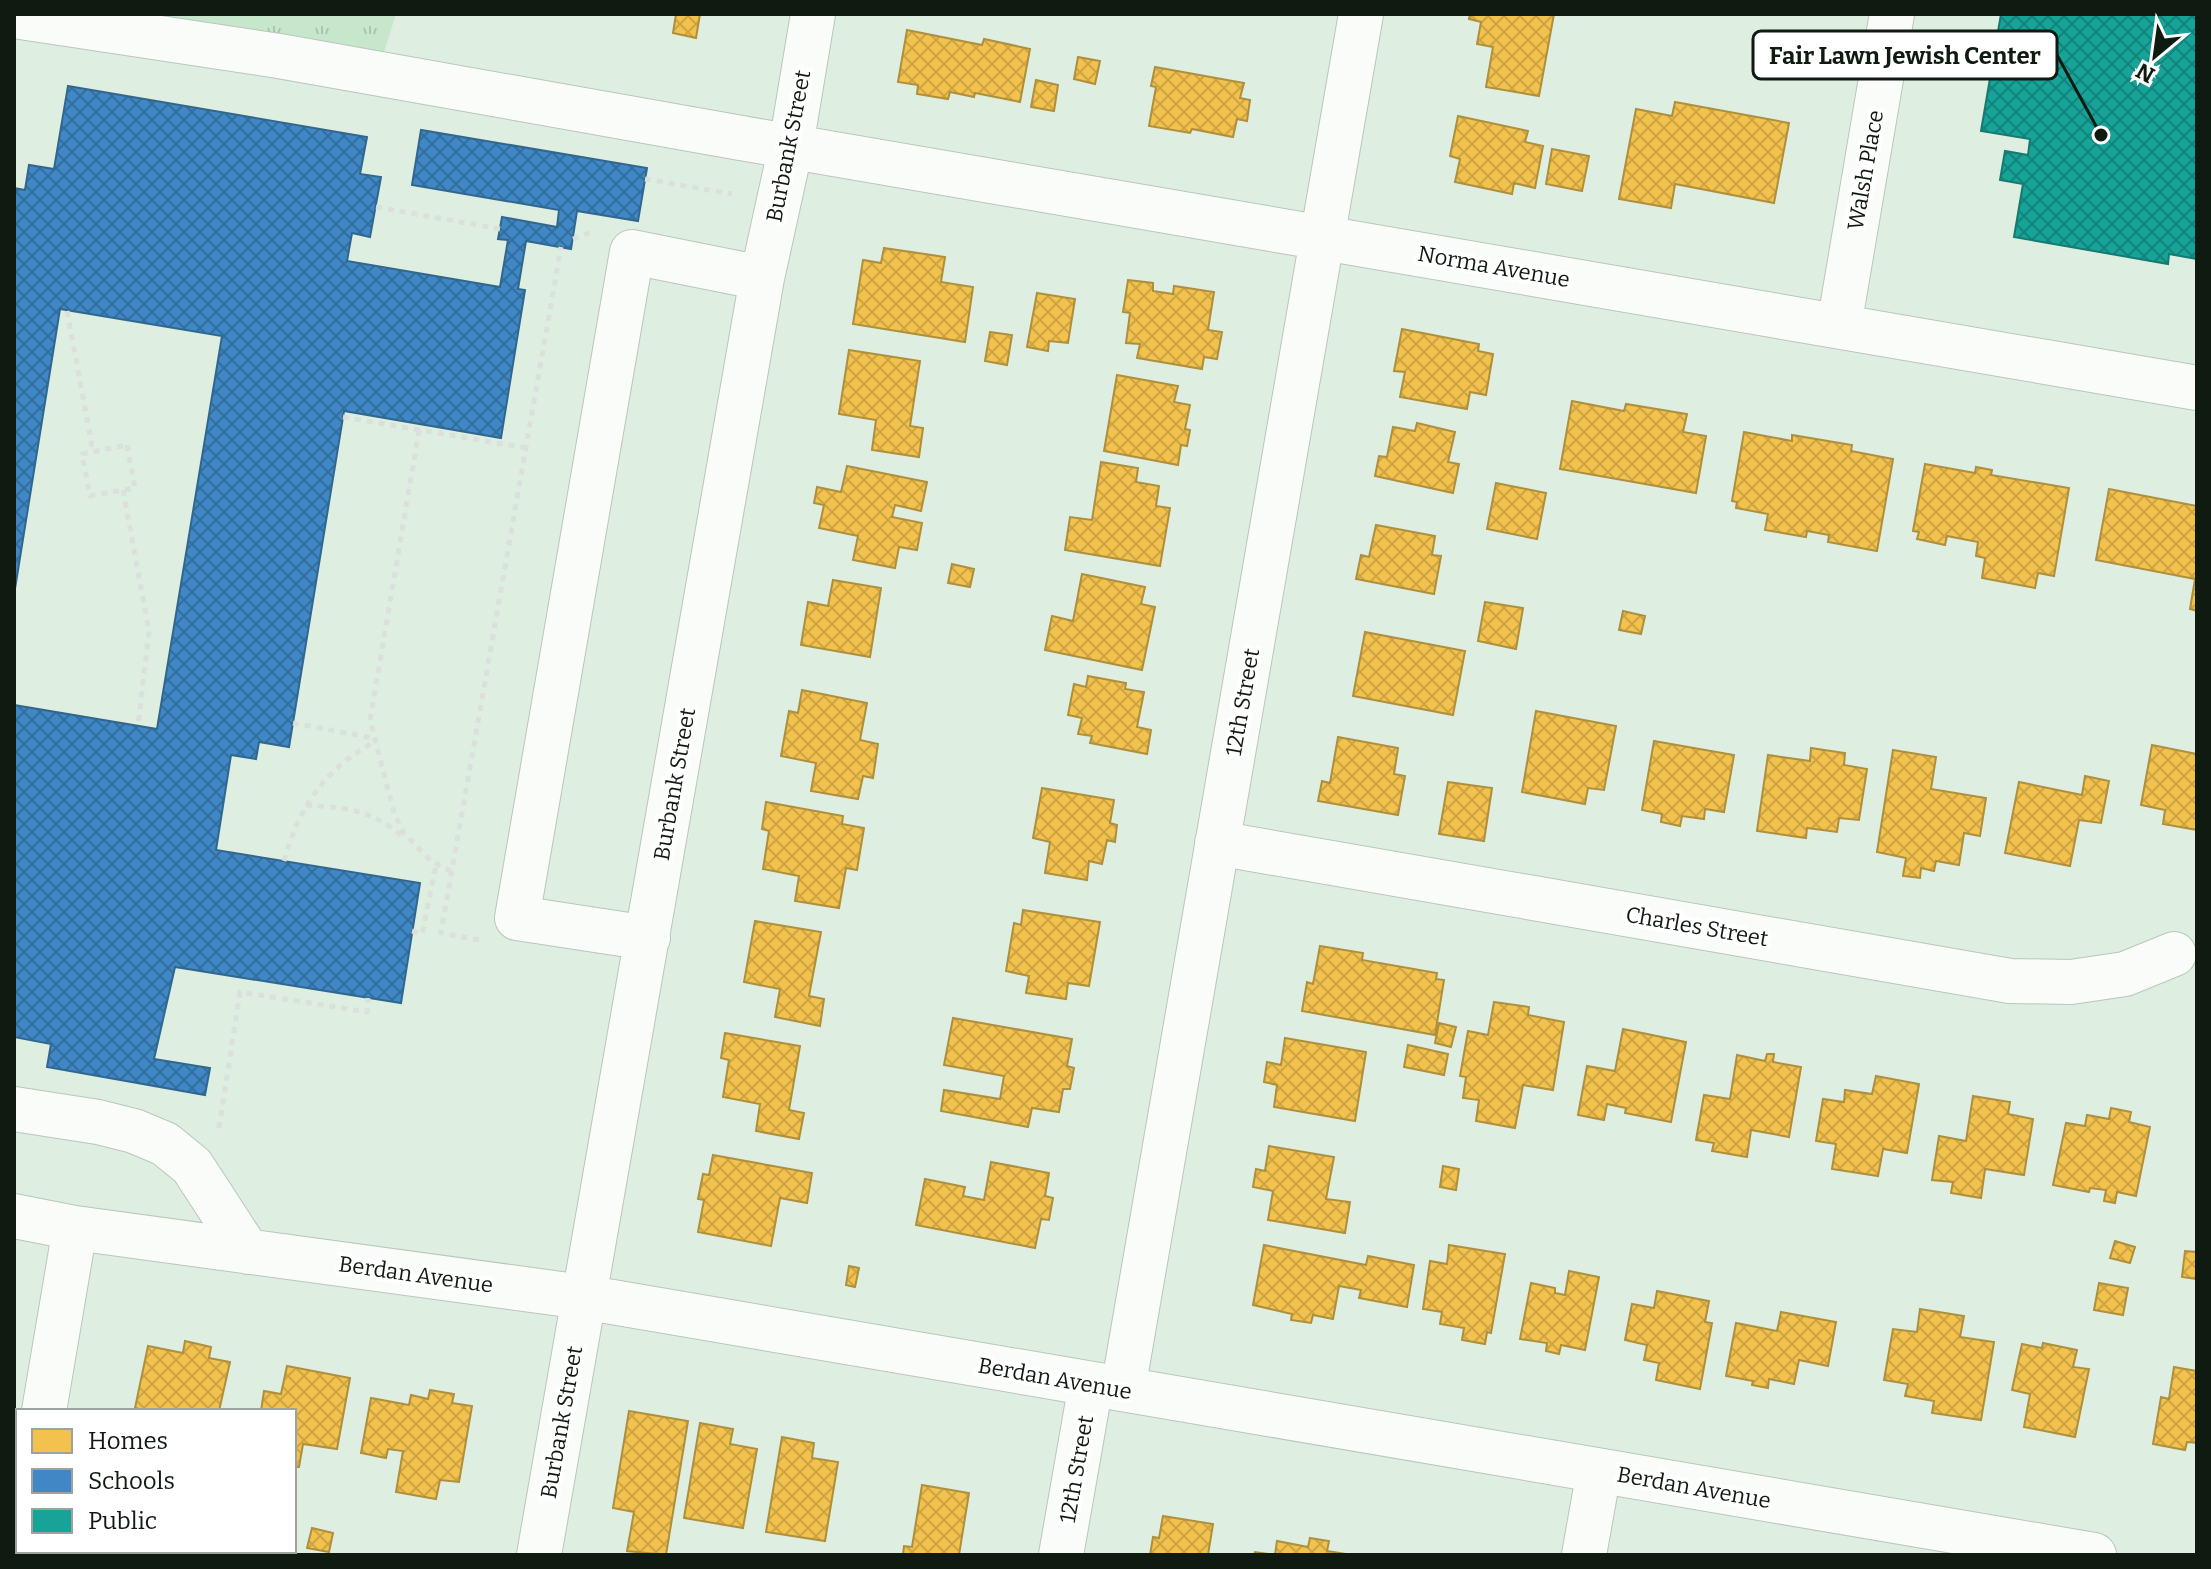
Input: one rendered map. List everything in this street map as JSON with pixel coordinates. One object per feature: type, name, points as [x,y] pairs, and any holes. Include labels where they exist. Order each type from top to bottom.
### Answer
[{"type":"street","name":"Burbank Street","points":[[539,1555],[762,278],[791,146],[813,14]]},
{"type":"street","name":"12th Street","points":[[1061,1555],[1107,1386],[1217,843],[1361,14]]},
{"type":"street","name":"Walsh Place","points":[[1839,326],[1892,14]]},
{"type":"street","name":"Norma Avenue","points":[[14,16],[279,56],[2197,388]]},
{"type":"street","points":[[648,938],[517,918],[519,902],[632,252],[762,278]]},
{"type":"street","name":"Charles Street","points":[[1217,843],[2010,981],[2071,982],[2125,974],[2174,954]]},
{"type":"street","points":[[14,1109],[98,1122],[134,1131],[165,1144],[192,1166],[248,1252]]},
{"type":"street","name":"Berdan Avenue","points":[[14,1216],[75,1228],[583,1297],[2094,1555]]},
{"type":"street","points":[[44,1409],[75,1228]]},
{"type":"street","points":[[1584,1555],[1599,1471]]},
{"type":"path","points":[[645,179],[732,194]]},
{"type":"path","points":[[376,207],[500,229]]},
{"type":"path","points":[[485,941],[441,933],[561,247]]},
{"type":"path","points":[[67,311],[93,452]]},
{"type":"path","points":[[343,417],[527,448]]},
{"type":"path","points":[[419,430],[370,720],[394,813],[404,833],[419,851]]},
{"type":"path","points":[[127,445],[135,488],[123,490],[90,496],[82,454],[127,445]]},
{"type":"path","points":[[123,490],[149,631],[138,726]]},
{"type":"path","points":[[293,723],[373,740]]},
{"type":"path","points":[[284,861],[292,832],[306,805],[348,756],[373,740]]},
{"type":"path","points":[[306,805],[369,814],[385,821],[436,865],[452,872]]},
{"type":"path","points":[[412,931],[422,934],[436,865]]},
{"type":"path","points":[[216,1141],[240,992],[367,1012],[368,998]]},
{"type":"green space","points":[[118,14],[396,14],[382,58]]},
{"type":"building: Homes","points":[[676,14],[700,14],[696,38],[673,33]]},
{"type":"building: Homes","points":[[1470,14],[1554,14],[1539,96],[1486,87],[1493,47],[1477,44],[1481,22],[1469,19]]},
{"type":"building: Homes","points":[[907,30],[982,45],[984,39],[1030,49],[1020,102],[975,93],[974,97],[950,92],[948,99],[917,94],[918,85],[898,82]]},
{"type":"building: Homes","points":[[1078,57],[1100,61],[1095,84],[1074,79]]},
{"type":"building: Homes","points":[[1155,67],[1244,83],[1240,98],[1250,100],[1247,121],[1237,119],[1233,137],[1192,129],[1190,133],[1149,126],[1156,87],[1151,86]]},
{"type":"building: Homes","points":[[1036,80],[1058,85],[1054,111],[1031,107]]},
{"type":"building: Homes","points":[[1675,102],[1789,123],[1774,203],[1675,184],[1671,208],[1619,199],[1636,109],[1672,116]]},
{"type":"building: Homes","points":[[1458,116],[1528,131],[1525,142],[1543,146],[1535,188],[1514,183],[1512,194],[1455,182],[1460,159],[1450,156]]},
{"type":"building: Homes","points":[[1552,149],[1589,156],[1582,191],[1546,184]]},
{"type":"building: Homes","points":[[884,248],[945,257],[941,282],[973,287],[965,342],[853,324],[863,260],[881,263]]},
{"type":"building: Homes","points":[[1128,280],[1153,283],[1153,291],[1173,294],[1174,286],[1214,292],[1208,330],[1222,332],[1217,359],[1204,357],[1202,369],[1137,358],[1140,344],[1126,343],[1130,313],[1123,312]]},
{"type":"building: Homes","points":[[1037,293],[1075,299],[1068,343],[1049,341],[1048,351],[1027,347]]},
{"type":"building: Homes","points":[[1402,329],[1479,344],[1478,351],[1493,354],[1486,395],[1470,392],[1467,409],[1400,397],[1405,372],[1394,371]]},
{"type":"building: Homes","points":[[990,332],[1012,335],[1007,365],[985,361]]},
{"type":"building: Homes","points":[[849,350],[920,361],[910,426],[923,428],[919,457],[872,450],[876,420],[839,414]]},
{"type":"building: Homes","points":[[1117,375],[1178,386],[1174,402],[1190,405],[1185,429],[1190,430],[1187,446],[1181,445],[1178,465],[1104,451]]},
{"type":"building: Homes","points":[[1572,401],[1624,411],[1626,404],[1687,414],[1683,432],[1706,436],[1696,493],[1560,469]]},
{"type":"building: Homes","points":[[1417,423],[1455,432],[1448,462],[1459,464],[1453,493],[1375,476],[1379,456],[1387,457],[1393,427],[1415,431]]},
{"type":"building: Homes","points":[[1744,432],[1792,441],[1792,435],[1852,445],[1851,451],[1893,459],[1877,551],[1828,542],[1829,535],[1807,531],[1806,537],[1765,530],[1768,514],[1736,508],[1737,502],[1732,501]]},
{"type":"building: Homes","points":[[1101,462],[1138,468],[1136,482],[1159,486],[1156,506],[1170,508],[1160,566],[1065,550],[1070,517],[1092,520]]},
{"type":"building: Homes","points":[[1925,464],[1975,473],[1976,467],[1992,470],[1991,475],[2069,488],[2054,576],[2038,573],[2035,588],[1982,578],[1985,558],[1976,556],[1978,542],[1947,536],[1945,545],[1917,539],[1919,532],[1913,531]]},
{"type":"building: Homes","points":[[847,466],[927,482],[921,511],[895,505],[892,517],[922,523],[917,550],[899,547],[895,568],[853,560],[858,536],[819,528],[824,505],[814,503],[817,487],[841,492]]},
{"type":"building: Homes","points":[[1496,483],[1546,493],[1537,539],[1487,529]]},
{"type":"building: Homes","points":[[2109,489],[2197,506],[2197,611],[2190,609],[2195,579],[2096,560]]},
{"type":"building: Homes","points":[[1376,525],[1435,536],[1432,555],[1441,556],[1434,594],[1356,579],[1361,555],[1369,557]]},
{"type":"building: Homes","points":[[952,564],[974,569],[970,587],[948,583]]},
{"type":"building: Homes","points":[[1082,574],[1145,587],[1141,604],[1155,607],[1142,670],[1045,650],[1052,616],[1073,621]]},
{"type":"building: Homes","points":[[833,580],[881,588],[870,657],[801,645],[808,602],[828,606]]},
{"type":"building: Homes","points":[[1485,602],[1523,608],[1516,649],[1478,641]]},
{"type":"building: Homes","points":[[1623,611],[1645,616],[1641,634],[1619,630]]},
{"type":"building: Homes","points":[[1365,632],[1465,651],[1453,715],[1353,696]]},
{"type":"building: Homes","points":[[1088,676],[1126,683],[1125,689],[1144,692],[1137,727],[1151,730],[1147,754],[1090,743],[1092,736],[1078,734],[1082,718],[1068,715],[1074,684],[1086,687]]},
{"type":"building: Homes","points":[[802,690],[867,703],[860,740],[878,744],[873,778],[863,776],[858,799],[811,791],[816,763],[781,756],[789,711],[798,713]]},
{"type":"building: Homes","points":[[1536,711],[1616,726],[1604,790],[1588,788],[1585,804],[1522,792]]},
{"type":"building: Homes","points":[[1338,737],[1398,748],[1394,774],[1405,776],[1398,815],[1318,801],[1322,781],[1330,783]]},
{"type":"building: Homes","points":[[1654,741],[1734,755],[1724,812],[1705,809],[1704,819],[1682,816],[1680,826],[1661,822],[1662,814],[1642,810]]},
{"type":"building: Homes","points":[[2152,745],[2197,754],[2197,830],[2163,824],[2165,810],[2141,805]]},
{"type":"building: Homes","points":[[1811,748],[1845,753],[1844,765],[1867,769],[1859,820],[1839,818],[1837,832],[1807,828],[1806,838],[1757,831],[1768,755],[1810,761]]},
{"type":"building: Homes","points":[[1893,750],[1936,757],[1931,789],[1986,798],[1980,836],[1964,833],[1959,865],[1936,861],[1934,871],[1921,868],[1920,878],[1903,876],[1906,858],[1877,852]]},
{"type":"building: Homes","points":[[2085,776],[2109,781],[2101,823],[2079,820],[2070,866],[2005,853],[2019,782],[2082,795]]},
{"type":"building: Homes","points":[[1448,782],[1492,788],[1484,841],[1439,834]]},
{"type":"building: Homes","points":[[1042,788],[1114,800],[1110,823],[1117,825],[1115,842],[1107,840],[1102,864],[1089,861],[1087,880],[1045,873],[1050,842],[1033,838]]},
{"type":"building: Homes","points":[[766,802],[843,816],[842,824],[864,828],[857,870],[846,868],[839,908],[795,901],[799,876],[763,869],[769,831],[762,829]]},
{"type":"building: Homes","points":[[1023,910],[1100,922],[1089,986],[1068,983],[1066,999],[1026,993],[1029,976],[1006,971],[1014,923],[1021,925]]},
{"type":"building: Homes","points":[[755,921],[821,932],[809,996],[824,999],[820,1026],[775,1017],[780,989],[744,982]]},
{"type":"building: Homes","points":[[1320,946],[1363,953],[1362,960],[1437,973],[1436,979],[1444,980],[1435,1035],[1302,1011],[1307,982],[1313,984]]},
{"type":"building: Homes","points":[[1494,1002],[1529,1007],[1528,1015],[1564,1022],[1553,1090],[1523,1085],[1515,1128],[1476,1121],[1479,1100],[1463,1098],[1466,1077],[1460,1076],[1468,1031],[1488,1035]]},
{"type":"building: Homes","points":[[953,1018],[1072,1039],[1067,1066],[1074,1068],[1070,1089],[1063,1089],[1059,1112],[1032,1108],[1028,1127],[941,1111],[944,1090],[1000,1099],[1004,1076],[944,1065]]},
{"type":"building: Homes","points":[[1439,1023],[1456,1027],[1451,1047],[1435,1043]]},
{"type":"building: Homes","points":[[1623,1029],[1686,1042],[1671,1122],[1625,1113],[1626,1108],[1607,1104],[1604,1120],[1578,1115],[1587,1066],[1615,1071]]},
{"type":"building: Homes","points":[[725,1033],[800,1046],[789,1110],[804,1113],[799,1139],[756,1131],[760,1104],[723,1097],[729,1060],[721,1058]]},
{"type":"building: Homes","points":[[1285,1038],[1366,1052],[1355,1121],[1274,1107],[1277,1085],[1264,1082],[1267,1062],[1281,1065]]},
{"type":"building: Homes","points":[[1408,1045],[1448,1054],[1444,1075],[1404,1067]]},
{"type":"building: Homes","points":[[1767,1054],[1774,1054],[1773,1062],[1801,1067],[1789,1137],[1751,1130],[1747,1157],[1712,1151],[1714,1143],[1696,1140],[1704,1095],[1730,1099],[1737,1055],[1765,1061]]},
{"type":"building: Homes","points":[[1876,1076],[1919,1084],[1907,1153],[1883,1149],[1878,1176],[1832,1169],[1836,1144],[1816,1141],[1823,1099],[1844,1102],[1845,1090],[1872,1094]]},
{"type":"building: Homes","points":[[1973,1096],[2010,1102],[2008,1114],[2033,1119],[2024,1175],[1985,1169],[1981,1198],[1951,1193],[1953,1182],[1932,1180],[1939,1136],[1966,1141]]},
{"type":"building: Homes","points":[[2111,1108],[2131,1112],[2129,1122],[2150,1127],[2136,1196],[2117,1192],[2115,1203],[2104,1201],[2106,1190],[2090,1188],[2089,1192],[2053,1185],[2066,1123],[2085,1126],[2087,1115],[2109,1119]]},
{"type":"building: Homes","points":[[1269,1146],[1334,1157],[1326,1199],[1350,1202],[1345,1233],[1268,1220],[1273,1191],[1253,1187],[1256,1169],[1265,1171]]},
{"type":"building: Homes","points":[[713,1155],[812,1173],[807,1203],[780,1198],[771,1246],[698,1232],[704,1200],[698,1199],[703,1174],[709,1175]]},
{"type":"building: Homes","points":[[991,1162],[1049,1173],[1045,1196],[1053,1198],[1049,1220],[1041,1219],[1035,1248],[916,1225],[925,1179],[965,1187],[963,1196],[984,1200]]},
{"type":"building: Homes","points":[[1443,1166],[1459,1169],[1456,1190],[1440,1187]]},
{"type":"building: Homes","points":[[2115,1241],[2135,1247],[2130,1263],[2110,1258]]},
{"type":"building: Homes","points":[[1264,1245],[1366,1265],[1368,1256],[1414,1265],[1407,1307],[1359,1298],[1361,1290],[1339,1286],[1333,1319],[1313,1315],[1311,1323],[1291,1320],[1292,1314],[1253,1305]]},
{"type":"building: Homes","points":[[1449,1245],[1505,1254],[1491,1333],[1487,1332],[1485,1344],[1462,1340],[1464,1328],[1440,1324],[1442,1312],[1423,1309],[1430,1261],[1447,1264]]},
{"type":"building: Homes","points":[[2185,1251],[2197,1252],[2197,1279],[2182,1277]]},
{"type":"building: Homes","points":[[849,1266],[859,1268],[855,1287],[846,1285]]},
{"type":"building: Homes","points":[[1569,1271],[1599,1277],[1585,1350],[1561,1345],[1559,1354],[1546,1351],[1547,1343],[1520,1339],[1531,1283],[1555,1288],[1555,1293],[1565,1295]]},
{"type":"building: Homes","points":[[2099,1283],[2128,1288],[2123,1315],[2094,1310]]},
{"type":"building: Homes","points":[[1657,1291],[1709,1301],[1705,1322],[1712,1323],[1700,1389],[1656,1380],[1659,1363],[1644,1360],[1647,1345],[1625,1340],[1632,1304],[1654,1308]]},
{"type":"building: Homes","points":[[1920,1309],[1964,1316],[1960,1337],[1994,1342],[1981,1420],[1932,1413],[1934,1401],[1905,1396],[1908,1384],[1884,1380],[1893,1329],[1917,1332]]},
{"type":"building: Homes","points":[[1781,1312],[1836,1322],[1828,1366],[1799,1360],[1794,1384],[1769,1379],[1768,1388],[1752,1385],[1753,1381],[1726,1376],[1736,1323],[1777,1331]]},
{"type":"building: Homes","points":[[185,1341],[211,1347],[209,1358],[230,1362],[219,1409],[135,1408],[148,1346],[183,1353]]},
{"type":"building: Homes","points":[[2043,1343],[2077,1350],[2073,1367],[2089,1369],[2075,1437],[2024,1427],[2030,1394],[2012,1390],[2022,1344],[2042,1348]]},
{"type":"building: Homes","points":[[287,1366],[350,1378],[337,1449],[303,1444],[299,1467],[296,1467],[296,1409],[261,1409],[264,1391],[281,1394]]},
{"type":"building: Homes","points":[[2174,1367],[2197,1371],[2197,1443],[2187,1442],[2185,1450],[2153,1444],[2161,1397],[2169,1399]]},
{"type":"building: Homes","points":[[430,1390],[454,1394],[452,1403],[472,1406],[459,1482],[440,1480],[436,1499],[396,1492],[403,1451],[388,1449],[386,1458],[361,1453],[371,1398],[409,1405],[411,1395],[428,1399]]},
{"type":"building: Homes","points":[[629,1411],[688,1421],[666,1555],[627,1551],[634,1512],[613,1508]]},
{"type":"building: Homes","points":[[700,1423],[733,1429],[730,1444],[757,1449],[743,1528],[684,1518]]},
{"type":"building: Homes","points":[[782,1437],[814,1443],[812,1458],[838,1462],[825,1541],[766,1532]]},
{"type":"building: Homes","points":[[922,1485],[969,1493],[959,1555],[903,1555],[904,1546],[912,1547]]},
{"type":"building: Homes","points":[[1163,1516],[1213,1524],[1208,1555],[1150,1555],[1153,1537],[1159,1538]]},
{"type":"building: Homes","points":[[312,1528],[333,1533],[329,1552],[307,1548]]},
{"type":"building: Homes","points":[[1310,1538],[1329,1541],[1327,1551],[1352,1555],[1275,1555],[1277,1541],[1308,1547]]},
{"type":"building: Homes","points":[[190,1553],[190,1555],[121,1555]]},
{"type":"building: Schools","points":[[68,86],[367,137],[360,174],[381,177],[370,237],[352,233],[347,261],[500,287],[508,240],[498,239],[502,217],[557,227],[559,210],[412,185],[421,130],[647,168],[638,221],[577,211],[571,249],[526,241],[518,289],[525,290],[501,438],[344,411],[289,747],[259,742],[256,759],[231,755],[216,850],[420,883],[401,1003],[175,967],[154,1059],[210,1068],[205,1095],[47,1067],[51,1044],[14,1037],[14,705],[157,729],[222,336],[60,309],[14,595],[14,188],[25,190],[29,165],[54,169]]},
{"type":"building: Public","points":[[2001,14],[2197,14],[2197,259],[2169,254],[2168,264],[2014,237],[2023,184],[2000,180],[2005,151],[2028,155],[2030,139],[1981,131]]},
{"type":"place","name":"Fair Lawn Jewish Center","points":[[2101,135]]}]
